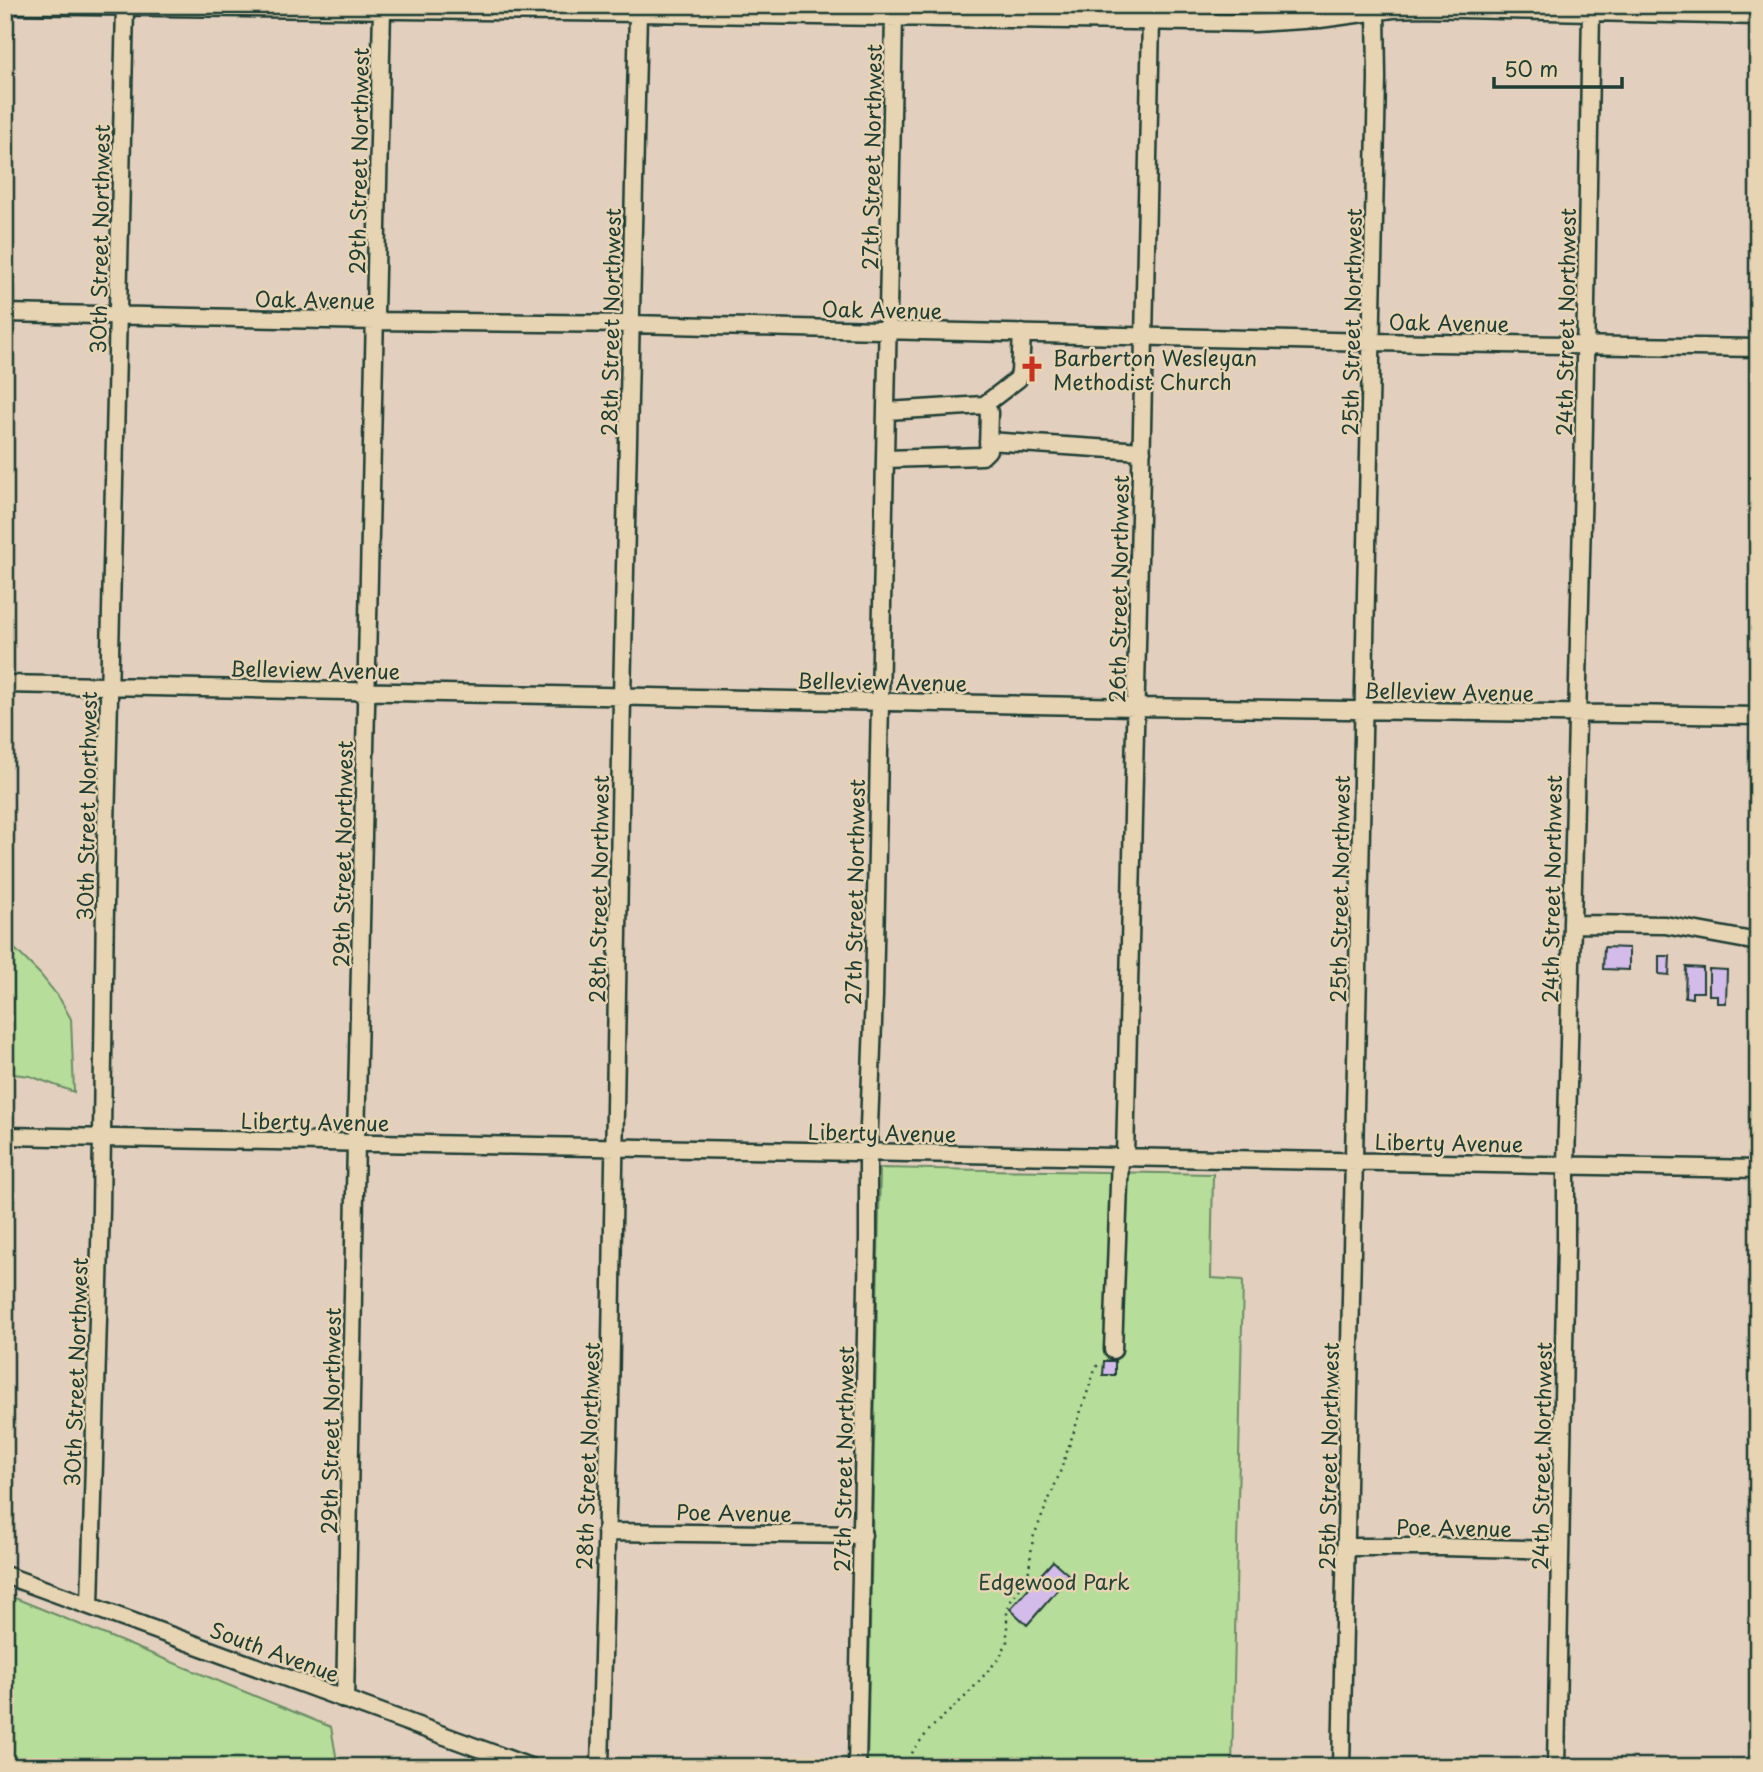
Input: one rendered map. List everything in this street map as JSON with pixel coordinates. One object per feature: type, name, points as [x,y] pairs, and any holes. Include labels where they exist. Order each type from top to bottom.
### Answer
[{"type":"street","points":[[5,5],[452,8],[638,13],[679,9],[894,18],[916,11],[1255,23],[1406,9],[1469,7],[1758,16]]},
{"type":"street","name":"30th Street Northwest","points":[[90,1605],[118,316],[136,6]]},
{"type":"street","name":"29th Street Northwest","points":[[345,1700],[375,321],[389,8]]},
{"type":"street","name":"25th Street Northwest","points":[[1341,1767],[1377,78],[1376,12]]},
{"type":"street","name":"24th Street Northwest","points":[[1556,1767],[1591,12]]},
{"type":"street","name":"28th Street Northwest","points":[[600,1767],[638,13]]},
{"type":"street","name":"27th Street Northwest","points":[[857,1767],[894,18]]},
{"type":"street","name":"26th Street Northwest","points":[[1113,1350],[1136,707],[1150,21]]},
{"type":"street","name":"Oak Avenue","points":[[5,313],[1758,348]]},
{"type":"street","points":[[887,411],[984,405],[1018,379],[1021,333]]},
{"type":"street","points":[[886,459],[982,456],[988,450],[989,412],[984,405]]},
{"type":"street","points":[[988,441],[1142,451]]},
{"type":"street","name":"Belleview Avenue","points":[[5,684],[1136,707],[1758,716]]},
{"type":"street","points":[[1573,924],[1665,925],[1758,942]]},
{"type":"street","name":"Liberty Avenue","points":[[5,1136],[1758,1169]]},
{"type":"street","name":"Poe Avenue","points":[[606,1532],[863,1535]]},
{"type":"street","name":"Poe Avenue","points":[[1347,1547],[1560,1550]]},
{"type":"street","name":"South Avenue","points":[[5,1575],[530,1767]]},
{"type":"street","points":[[482,1767],[488,1751]]},
{"type":"path","points":[[909,1767],[913,1750],[931,1728],[967,1695],[1000,1657],[1007,1642],[1007,1611],[1010,1602],[1028,1577],[1033,1538],[1059,1475],[1096,1367],[1113,1350]]},
{"type":"green space","points":[[5,942],[40,974],[60,999],[71,1019],[74,1092],[30,1076],[5,1073]]},
{"type":"green space","name":"Edgewood Park","points":[[880,1168],[1213,1174],[1211,1278],[1243,1280],[1232,1767],[867,1767]]},
{"type":"green space","points":[[5,1594],[331,1727],[338,1767],[5,1767]]},
{"type":"building","points":[[1604,947],[1629,948],[1629,970],[1603,969]]},
{"type":"building","points":[[1659,956],[1670,956],[1669,975],[1659,974]]},
{"type":"building","points":[[1686,967],[1703,968],[1703,992],[1692,992],[1692,998],[1685,997]]},
{"type":"building","points":[[1709,969],[1727,970],[1726,1003],[1717,1003],[1717,995],[1709,995]]},
{"type":"building","points":[[1104,1361],[1115,1361],[1115,1375],[1103,1375]]},
{"type":"building","points":[[1053,1561],[1070,1576],[1027,1625],[1010,1609]]},
{"type":"place","name":"Barberton Wesleyan Methodist Church","points":[[1032,369]]}]
